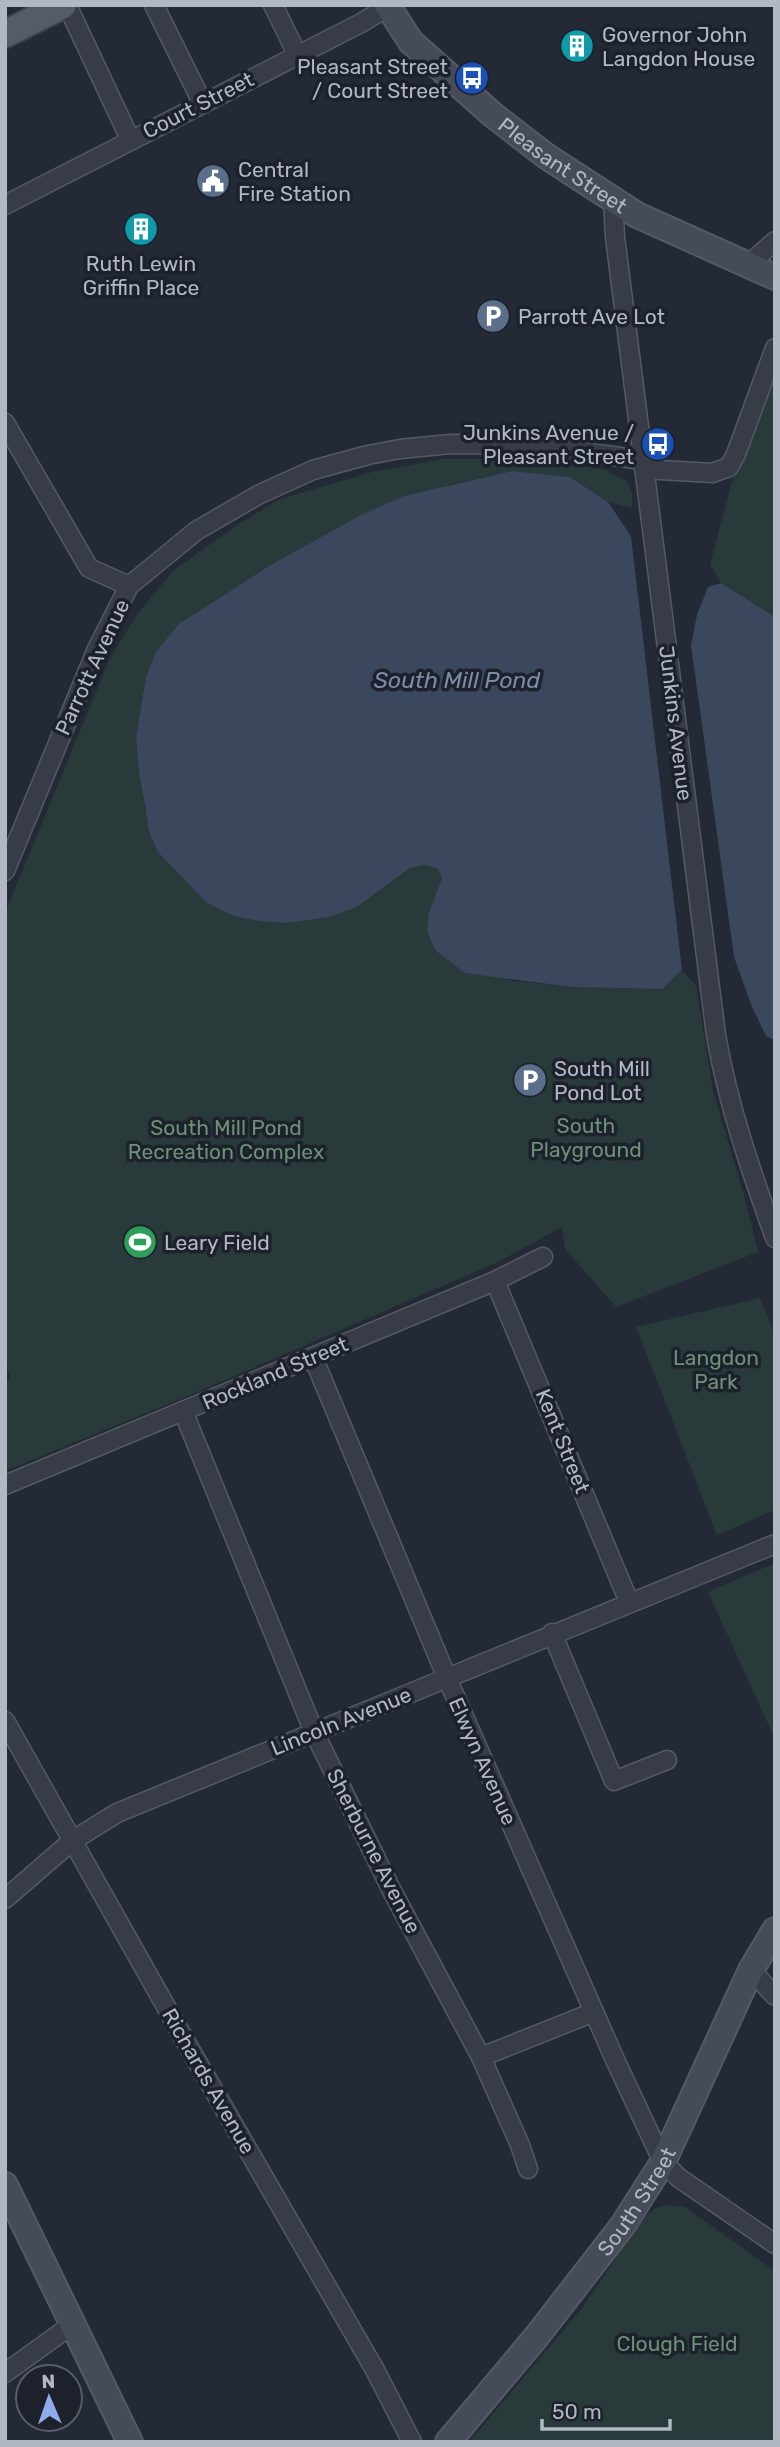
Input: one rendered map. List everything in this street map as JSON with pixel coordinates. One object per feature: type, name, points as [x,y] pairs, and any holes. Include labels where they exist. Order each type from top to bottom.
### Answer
[{"type":"main road","points":[[5,34],[65,5]]},
{"type":"main road","name":"Pleasant Street","points":[[388,6],[411,42],[493,115],[545,156],[636,215],[775,277]]},
{"type":"main road","name":"South Street","points":[[448,2442],[599,2258],[663,2162],[751,1970],[775,1930]]},
{"type":"main road","points":[[5,2186],[130,2442]]},
{"type":"street","points":[[65,5],[130,139]]},
{"type":"street","points":[[154,5],[202,102]]},
{"type":"street","points":[[274,5],[297,54]]},
{"type":"street","name":"Court Street","points":[[5,205],[361,23],[388,6]]},
{"type":"street","name":"Junkins Avenue","points":[[613,200],[615,237],[643,464],[716,1035],[738,1130],[775,1238]]},
{"type":"street","points":[[747,266],[775,241]]},
{"type":"street","name":"Parrott Avenue","points":[[5,872],[97,649],[129,586],[196,531],[233,508],[313,470],[368,455],[437,445],[528,444],[712,473],[729,467],[736,454],[775,348]]},
{"type":"street","points":[[5,423],[89,568],[129,586]]},
{"type":"street","name":"Rockland Street","points":[[5,1485],[495,1281],[543,1257]]},
{"type":"street","name":"Kent Street","points":[[495,1281],[629,1602]]},
{"type":"street","name":"Elwyn Avenue","points":[[313,1357],[447,1678],[663,2162]]},
{"type":"street","name":"Sherburne Avenue","points":[[183,1411],[314,1732],[392,1891],[481,2057],[528,2169]]},
{"type":"street","name":"Lincoln Avenue","points":[[5,1899],[72,1840],[117,1813],[775,1544]]},
{"type":"street","points":[[552,1633],[614,1781],[667,1760]]},
{"type":"street","name":"Richards Avenue","points":[[5,1721],[375,2370],[412,2442]]},
{"type":"street","points":[[751,1970],[775,1996]]},
{"type":"street","points":[[481,2057],[594,2012]]},
{"type":"street","points":[[663,2162],[679,2178],[775,2245]]},
{"type":"street","points":[[5,2373],[73,2324]]},
{"type":"green space","points":[[775,364],[775,617],[721,583],[710,564],[735,471]]},
{"type":"green space","name":"South Mill Pond Recreation Complex","points":[[442,459],[525,459],[606,469],[610,474],[626,480],[632,493],[632,508],[608,502],[570,477],[512,471],[449,485],[156,652],[146,678],[136,736],[145,812],[234,916],[287,923],[357,907],[410,868],[425,865],[438,869],[507,980],[571,987],[662,989],[682,970],[696,986],[713,1091],[758,1252],[616,1307],[565,1249],[562,1227],[498,1262],[195,1393],[5,1471],[5,1381],[11,1379],[5,1360],[5,913],[110,658],[138,613],[174,570],[240,523],[280,499],[372,472]]},
{"type":"green space","name":"Langdon Park","points":[[760,1298],[775,1334],[775,1510],[717,1535],[636,1327]]},
{"type":"green space","points":[[775,1563],[775,1739],[708,1592]]},
{"type":"green space","name":"Clough Field","points":[[668,2205],[685,2207],[775,2271],[775,2442],[469,2442],[583,2307],[643,2218],[656,2208]]},
{"type":"water","name":"South Mill Pond","points":[[512,471],[570,477],[608,502],[631,536],[682,970],[662,989],[571,987],[465,973],[435,950],[427,931],[429,913],[442,878],[438,869],[425,865],[410,868],[357,907],[329,917],[287,923],[234,916],[207,903],[158,852],[149,831],[136,736],[146,677],[156,652],[179,624],[269,566],[361,515],[404,496]]},
{"type":"water","points":[[721,583],[775,617],[775,1040],[766,1036],[734,957],[691,645],[697,615],[708,587]]},
{"type":"place","name":"Governor John Langdon House","points":[[577,46]]},
{"type":"place","name":"Pleasant Street / Court Street","points":[[472,78]]},
{"type":"place","name":"Central Fire Station","points":[[213,181]]},
{"type":"place","name":"Ruth Lewin Griffin Place","points":[[141,229]]},
{"type":"place","name":"Parrott Ave Lot","points":[[493,316]]},
{"type":"place","name":"Junkins Avenue / Pleasant Street","points":[[658,444]]},
{"type":"place","name":"South Mill Pond Lot","points":[[530,1080]]},
{"type":"place","name":"Leary Field","points":[[140,1242]]},
{"type":"park label","name":"South Playground","points":[[586,1137]]}]
